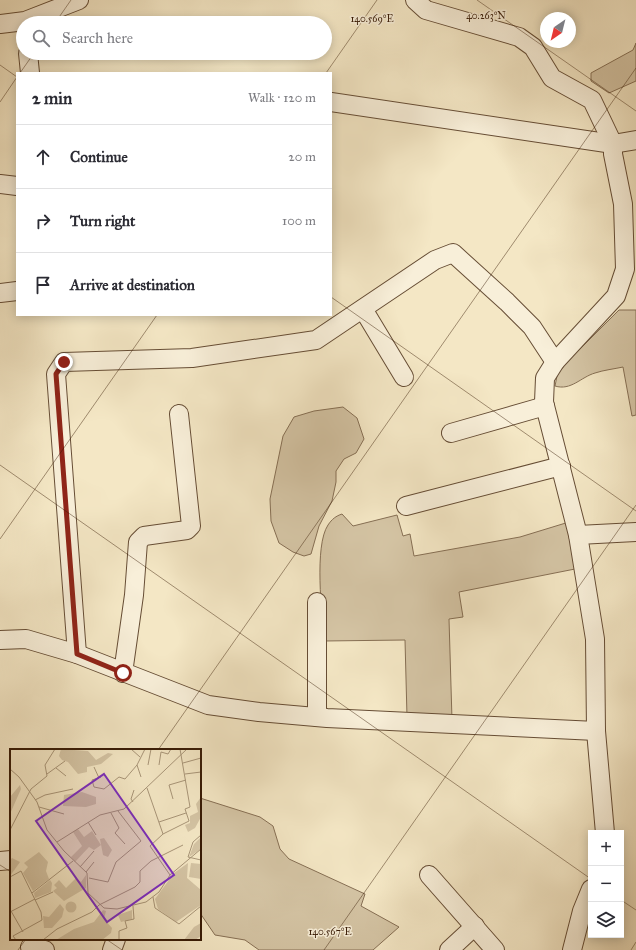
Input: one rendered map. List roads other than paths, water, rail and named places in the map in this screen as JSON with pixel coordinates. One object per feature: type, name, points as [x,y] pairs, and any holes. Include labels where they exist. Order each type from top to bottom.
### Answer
[{"type":"street","points":[[40,16],[79,0]]},
{"type":"street","points":[[415,0],[426,10],[519,38],[533,47],[552,78],[592,100],[613,144],[613,154],[623,204],[625,269],[616,296],[555,362],[545,378],[545,406],[578,535],[595,639],[596,731],[605,830]]},
{"type":"street","points":[[0,24],[16,23]]},
{"type":"street","points":[[29,60],[30,72]]},
{"type":"street","points":[[332,102],[613,144],[636,140]]},
{"type":"street","points":[[0,184],[16,186]]},
{"type":"street","points":[[77,654],[56,374],[64,362],[192,358],[316,340],[435,260],[453,253],[508,302],[532,327],[555,362]]},
{"type":"street","points":[[0,293],[16,291]]},
{"type":"street","points":[[362,309],[404,377]]},
{"type":"street","points":[[450,433],[545,406]]},
{"type":"street","points":[[123,673],[134,595],[138,542],[144,536],[187,530],[191,526],[179,414]]},
{"type":"street","points":[[406,506],[561,466]]},
{"type":"street","points":[[578,535],[636,532]]},
{"type":"street","points":[[317,602],[317,717]]},
{"type":"street","points":[[0,640],[26,638],[77,654],[208,705],[259,712],[317,717],[596,731]]},
{"type":"street","points":[[0,861],[10,860]]},
{"type":"street","points":[[429,875],[495,950]]},
{"type":"street","points":[[572,950],[582,911],[588,896]]},
{"type":"street","points":[[449,950],[475,926]]},
{"type":"street","points":[[112,950],[116,940]]}]
